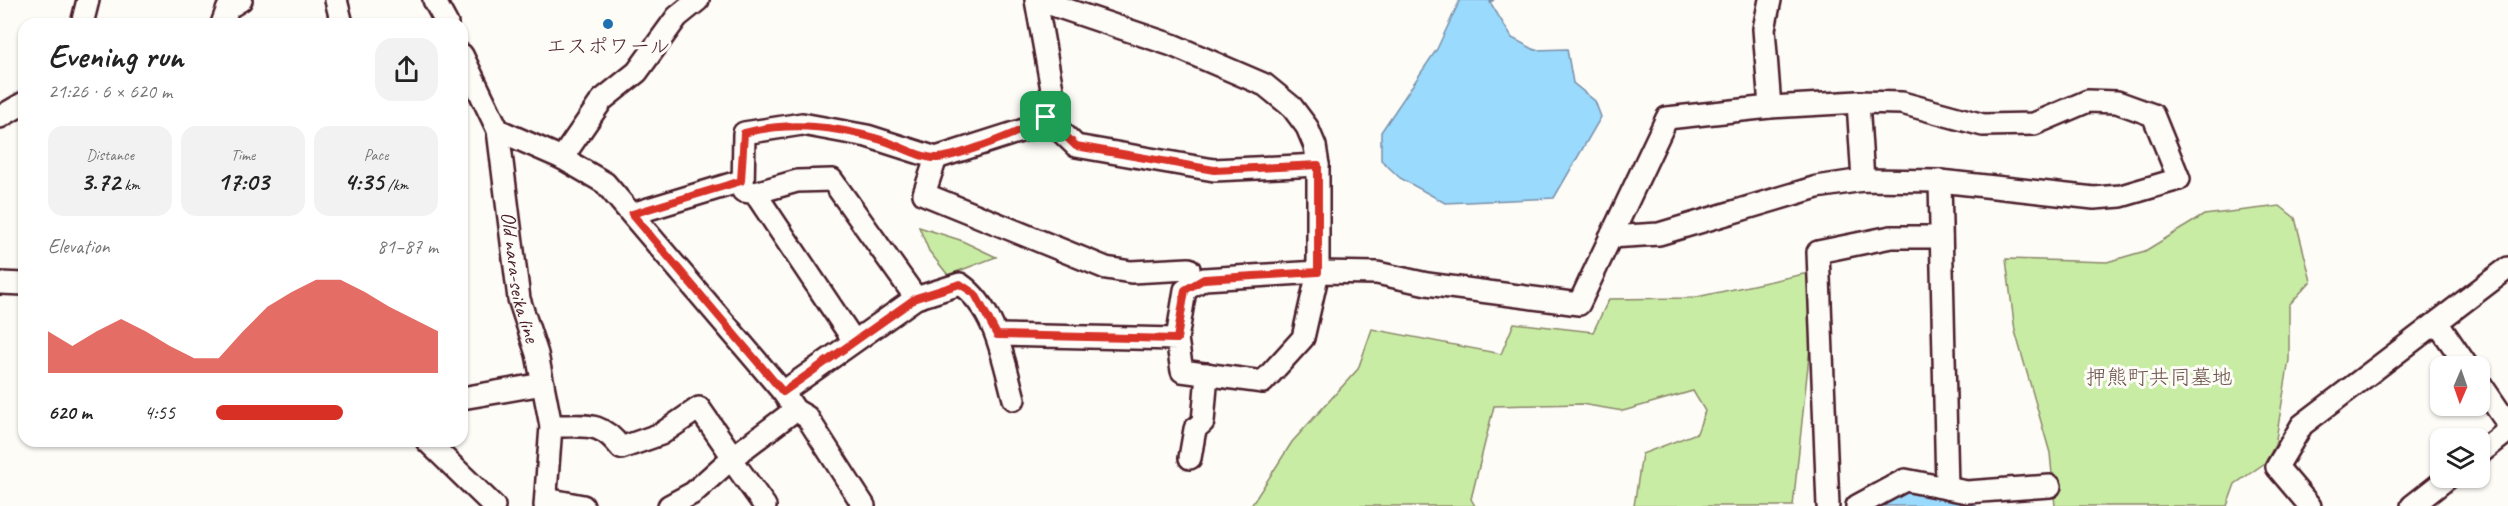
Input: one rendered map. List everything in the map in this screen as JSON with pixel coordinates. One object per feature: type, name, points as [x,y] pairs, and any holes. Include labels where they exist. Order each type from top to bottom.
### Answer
[{"type":"street","points":[[84,18],[88,0]]},
{"type":"street","points":[[224,18],[228,8],[241,0]]},
{"type":"street","points":[[336,0],[340,18]]},
{"type":"street","points":[[434,0],[444,18]]},
{"type":"street","points":[[562,158],[603,100],[637,72],[677,17],[698,0]]},
{"type":"street","points":[[854,341],[748,187],[744,133],[756,129],[802,124],[867,136],[936,158],[1030,128],[1046,117],[1053,95],[1037,0],[1172,45],[1265,85],[1292,107],[1307,127],[1315,146],[1318,165],[1318,272],[1303,338],[1263,382],[1182,371],[1177,339],[1185,290],[1204,279],[1318,272],[1377,273],[1427,284],[1579,304],[1610,237],[1668,118],[1770,107],[1858,102],[1902,103],[1983,125],[2034,124],[2088,101],[2117,102],[2153,115],[2179,179],[2121,196],[2094,198],[1940,181],[1863,180],[1817,187],[1659,234],[1610,237]]},
{"type":"street","points":[[1770,0],[1764,28],[1770,107]]},
{"type":"street","name":"Old nara-seika line","points":[[468,68],[498,130],[519,299],[537,354],[551,426],[545,502]]},
{"type":"street","points":[[1858,102],[1863,180]]},
{"type":"street","points":[[0,117],[18,106]]},
{"type":"street","points":[[1046,117],[1076,146],[1214,170],[1318,165]]},
{"type":"street","points":[[498,130],[562,158],[605,183],[783,392],[795,410],[807,417],[864,506]]},
{"type":"street","points":[[936,158],[924,194],[1106,268],[1131,272],[1189,269]]},
{"type":"street","points":[[632,214],[748,187],[797,181],[832,180],[916,298]]},
{"type":"street","points":[[1940,181],[1947,488]]},
{"type":"street","points":[[1828,506],[1818,252],[1891,237],[1941,237]]},
{"type":"street","points":[[2310,506],[2277,467],[2302,425],[2438,324],[2508,268]]},
{"type":"street","points":[[0,283],[18,284]]},
{"type":"street","points":[[783,392],[916,298],[960,284],[975,294],[997,335],[1014,399]]},
{"type":"street","points":[[2438,324],[2460,356]]},
{"type":"street","points":[[997,335],[1177,339]]},
{"type":"street","points":[[1190,458],[1195,429],[1203,422],[1207,374]]},
{"type":"street","points":[[468,397],[543,384]]},
{"type":"street","points":[[2490,397],[2508,423]]},
{"type":"street","points":[[551,426],[601,427],[610,433],[621,448],[661,434],[699,408],[765,506]]},
{"type":"street","points":[[669,506],[693,493],[733,457],[795,410]]},
{"type":"street","points":[[2490,445],[2508,431]]},
{"type":"street","points":[[433,447],[494,506]]},
{"type":"street","points":[[1857,506],[1905,480],[1966,492],[2050,486]]},
{"type":"street","points":[[2412,506],[2435,488]]},
{"type":"street","points":[[545,502],[583,506]]},
{"type":"green space","name":"押熊町共同墓地","points":[[2280,206],[2295,218],[2311,281],[2289,305],[2289,360],[2275,445],[2265,463],[2235,484],[2227,506],[2055,506],[2050,453],[2015,331],[2006,259],[2107,262],[2145,251],[2204,215]]},
{"type":"green space","points":[[919,227],[960,240],[996,257],[948,275],[929,251]]},
{"type":"green space","points":[[1818,271],[1793,506],[1634,506],[1642,454],[1697,433],[1705,411],[1693,391],[1623,411],[1581,404],[1494,406],[1471,499],[1475,506],[1251,506],[1292,442],[1358,369],[1372,329],[1501,354],[1514,323],[1593,332],[1609,299],[1692,298]]},
{"type":"water","points":[[1460,0],[1494,0],[1490,2],[1512,38],[1535,50],[1567,49],[1573,83],[1595,101],[1601,117],[1554,198],[1445,203],[1400,178],[1381,160],[1381,132],[1437,49]]},
{"type":"water","points":[[1905,490],[1977,506],[1883,506]]},
{"type":"place","name":"エスポワール","points":[[608,24]]},
{"type":"route","points":[[1046,117],[1076,146],[1214,170],[1260,170],[1318,165],[1318,272],[1204,279],[1185,290],[1177,339],[997,335],[975,294],[960,284],[916,298],[783,392],[632,214],[741,181],[744,133],[756,129],[802,124],[867,136],[936,158],[1030,128],[1046,117]]}]
